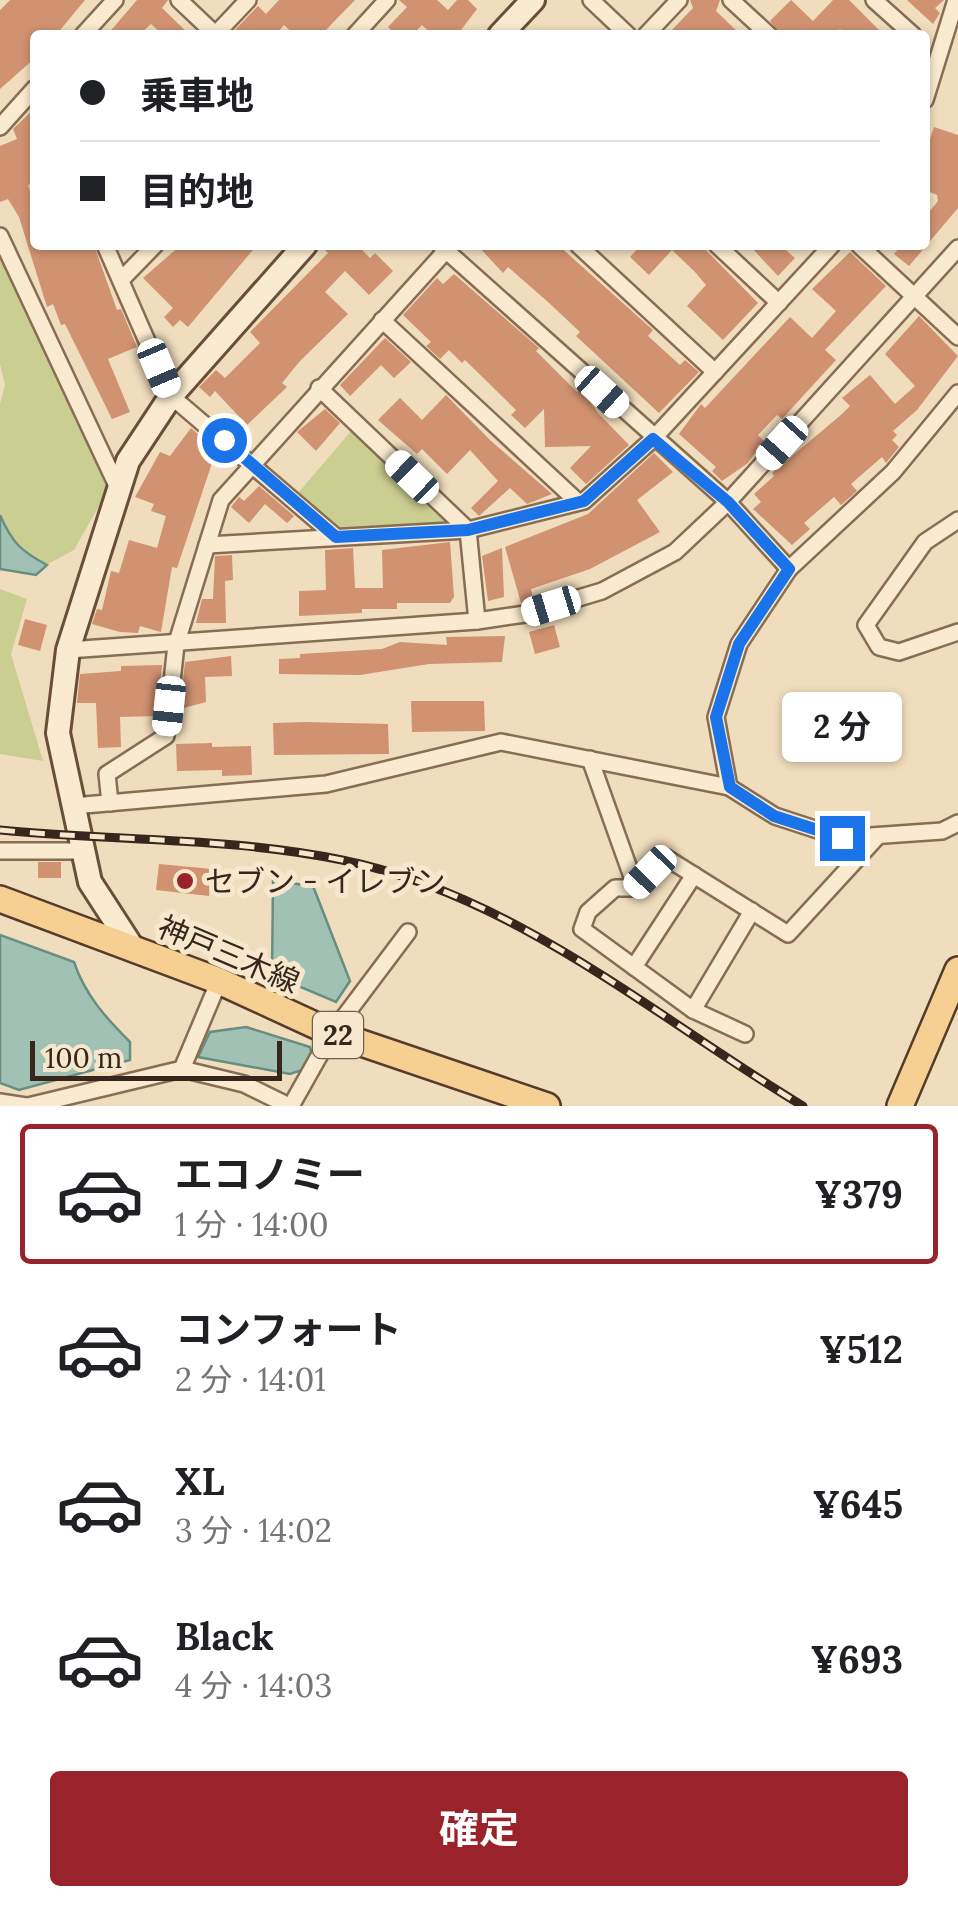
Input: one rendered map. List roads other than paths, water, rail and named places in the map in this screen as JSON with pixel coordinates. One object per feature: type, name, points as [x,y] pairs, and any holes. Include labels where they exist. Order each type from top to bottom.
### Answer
[{"type":"main road","name":"神戸三木線","points":[[0,899],[219,982],[332,1033],[547,1106]]},
{"type":"main road","points":[[900,1106],[958,970]]},
{"type":"street","points":[[87,30],[114,0]]},
{"type":"street","points":[[179,0],[211,30]]},
{"type":"street","points":[[221,30],[248,0]]},
{"type":"street","points":[[359,30],[387,0]]},
{"type":"street","points":[[505,30],[534,0]]},
{"type":"street","points":[[591,0],[623,30]]},
{"type":"street","points":[[651,30],[679,0]]},
{"type":"street","points":[[731,0],[764,30]]},
{"type":"street","points":[[874,0],[907,30]]},
{"type":"street","points":[[930,84],[956,0]]},
{"type":"street","points":[[930,51],[938,58]]},
{"type":"street","points":[[0,127],[30,94]]},
{"type":"street","points":[[0,236],[119,490]]},
{"type":"street","points":[[68,650],[176,646],[476,622],[525,614],[602,591],[676,552],[728,502],[958,248]]},
{"type":"street","points":[[107,250],[171,396],[336,537]]},
{"type":"street","points":[[122,280],[151,250]]},
{"type":"street","points":[[134,950],[90,882],[73,806],[58,733],[68,650],[128,461],[171,396],[301,250]]},
{"type":"street","points":[[110,803],[107,774],[166,736],[176,646],[220,500],[443,250]]},
{"type":"street","points":[[449,250],[653,439],[728,502],[789,569]]},
{"type":"street","points":[[583,250],[715,372]]},
{"type":"street","points":[[722,250],[779,303]]},
{"type":"street","points":[[207,546],[468,530],[578,502],[653,439],[827,250]]},
{"type":"street","points":[[865,250],[958,337]]},
{"type":"street","points":[[382,320],[578,502]]},
{"type":"street","points":[[319,388],[468,530],[476,622]]},
{"type":"street","points":[[730,787],[716,717],[739,644],[789,569],[893,472],[958,393]]},
{"type":"street","points":[[958,520],[925,542],[866,624],[879,646],[899,652],[958,632]]},
{"type":"street","points":[[73,806],[326,784],[501,742],[730,787],[774,816],[842,838],[942,831],[958,823]]},
{"type":"street","points":[[590,759],[636,888]]},
{"type":"street","points":[[745,1034],[694,1010],[582,929],[588,912],[615,888],[636,888],[665,856],[788,934],[878,836]]},
{"type":"street","points":[[0,850],[83,851]]},
{"type":"street","points":[[634,967],[694,875]]},
{"type":"street","points":[[694,1010],[752,911]]},
{"type":"street","points":[[0,1102],[27,1106],[182,1068],[244,1084],[290,1106],[332,1033],[408,932]]},
{"type":"street","points":[[182,1068],[219,982]]},
{"type":"railway","points":[[0,830],[257,847],[342,860],[405,877],[525,930],[803,1106]]},
{"type":"place","name":"セブン - イレブン","points":[[185,881]]}]
